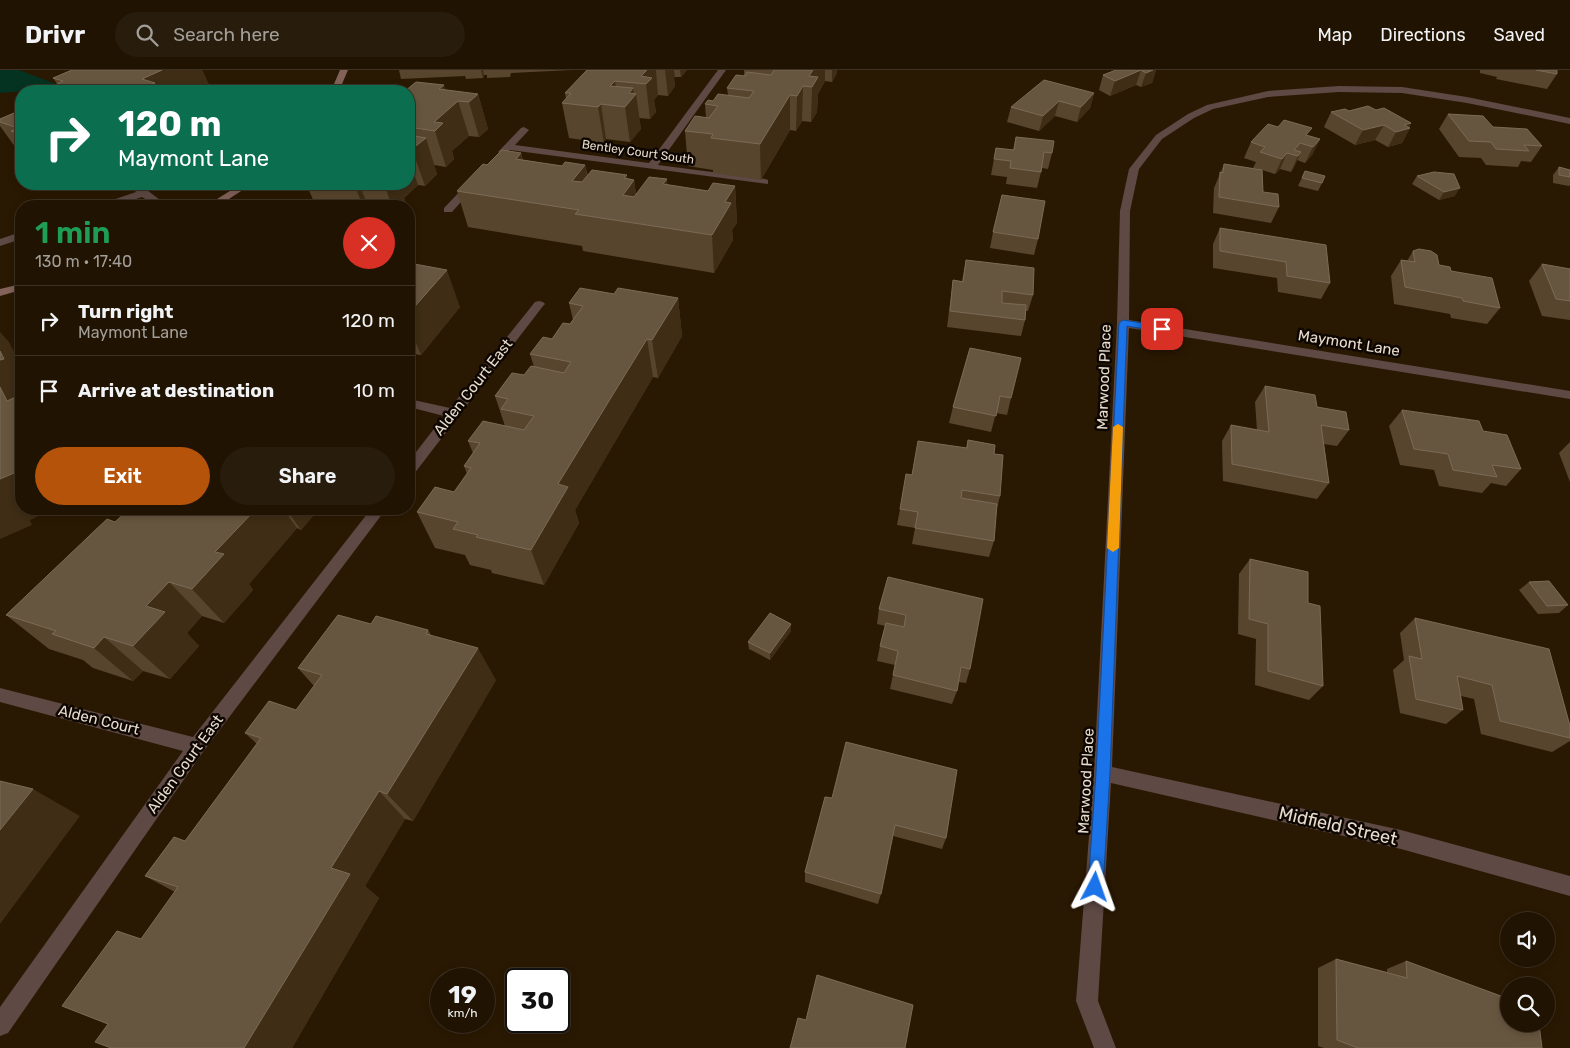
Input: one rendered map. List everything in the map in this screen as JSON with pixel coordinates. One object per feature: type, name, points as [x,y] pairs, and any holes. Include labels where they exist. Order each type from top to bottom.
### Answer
[{"type":"street","points":[[338,85],[344,70]]},
{"type":"street","points":[[651,167],[722,70]]},
{"type":"street","name":"Marwood Place","points":[[1105,1048],[1087,1001],[1103,773],[1123,323],[1125,211],[1134,169],[1159,137],[1192,116],[1210,107],[1268,94],[1339,89],[1402,90],[1467,100],[1570,121]]},
{"type":"street","points":[[495,161],[524,130]]},
{"type":"street","name":"Bentley Court South","points":[[508,147],[765,182]]},
{"type":"street","points":[[448,210],[481,175]]},
{"type":"street","points":[[140,190],[154,200]]},
{"type":"street","points":[[221,200],[237,190]]},
{"type":"street","points":[[122,200],[143,193]]},
{"type":"street","points":[[0,243],[15,237]]},
{"type":"street","points":[[0,293],[15,289]]},
{"type":"street","name":"Alden Court East","points":[[415,462],[539,304]]},
{"type":"street","name":"Maymont Lane","points":[[1123,323],[1570,395]]},
{"type":"street","points":[[415,404],[452,413]]},
{"type":"street","name":"Alden Court East","points":[[0,1025],[198,746],[374,515]]},
{"type":"street","name":"Alden Court","points":[[0,695],[198,746]]},
{"type":"street","name":"Midfield Street","points":[[1103,773],[1441,849],[1506,866],[1545,880],[1570,886]]},
{"type":"green space","points":[[0,70],[19,70],[58,85],[15,85],[15,92],[0,93]]},
{"type":"building","points":[[72,70],[162,70],[142,79],[155,83],[150,85],[60,85],[57,84],[63,81],[53,78]]},
{"type":"building","points":[[587,70],[647,70],[641,76],[652,78],[646,84],[615,81],[610,86],[633,88],[629,93],[636,94],[625,107],[601,104],[598,107],[562,103],[571,93],[565,93]]},
{"type":"building","points":[[774,70],[813,70],[809,76],[818,77],[812,87],[803,86],[797,96],[790,95],[760,144],[711,138],[713,134],[685,131],[695,116],[709,118],[718,106],[705,104],[708,100],[713,101],[718,94],[749,98],[754,91],[727,88],[736,75],[745,76],[747,72],[771,75]]},
{"type":"building","points":[[1116,70],[1141,70],[1115,81],[1103,75]]},
{"type":"building","points":[[1141,70],[1153,70],[1146,73]]},
{"type":"building","points":[[1536,70],[1557,70],[1557,74]]},
{"type":"building","points":[[1044,80],[1094,93],[1081,107],[1059,101],[1043,116],[1011,107]]},
{"type":"building","points":[[416,82],[444,85],[439,89],[478,94],[469,102],[458,101],[434,122],[443,123],[435,131],[415,128],[415,85],[412,85]]},
{"type":"building","points":[[1368,106],[1376,110],[1384,108],[1411,123],[1404,125],[1410,128],[1396,132],[1384,125],[1363,130],[1331,112],[1345,109],[1349,111]]},
{"type":"building","points":[[15,113],[15,127],[0,122],[0,119]]},
{"type":"building","points":[[1448,114],[1483,116],[1493,127],[1527,129],[1542,146],[1524,145],[1529,151],[1496,149],[1491,142],[1469,141]]},
{"type":"building","points":[[1284,120],[1312,128],[1306,135],[1320,139],[1313,147],[1300,143],[1294,150],[1301,152],[1298,156],[1287,153],[1282,159],[1260,152],[1265,147],[1251,142],[1268,124],[1278,127]]},
{"type":"building","points":[[415,136],[426,138],[415,147]]},
{"type":"building","points":[[1016,137],[1054,141],[1052,153],[1044,152],[1041,172],[1010,168],[1011,161],[994,159],[996,148],[1014,150]]},
{"type":"building","points":[[502,150],[521,153],[516,159],[562,166],[565,162],[585,165],[572,181],[582,182],[592,170],[627,175],[624,178],[634,180],[623,195],[634,197],[649,177],[667,179],[663,184],[708,191],[713,183],[735,186],[725,202],[731,203],[712,235],[575,214],[579,210],[457,191],[483,164],[487,165]]},
{"type":"building","points":[[1224,164],[1262,170],[1263,192],[1278,194],[1279,207],[1219,197],[1220,172],[1223,173]]},
{"type":"building","points":[[1559,167],[1570,170],[1570,177],[1559,175]]},
{"type":"building","points":[[1305,171],[1325,176],[1322,183],[1302,178]]},
{"type":"building","points":[[1434,172],[1454,174],[1460,188],[1444,192],[1417,176]]},
{"type":"building","points":[[1002,195],[1045,201],[1038,239],[993,232]]},
{"type":"building","points":[[1220,228],[1326,245],[1330,283],[1287,276],[1286,262],[1220,251]]},
{"type":"building","points":[[1419,249],[1431,251],[1437,255],[1439,265],[1450,267],[1451,271],[1492,278],[1500,308],[1463,301],[1462,298],[1405,287],[1401,260],[1415,262],[1413,251]]},
{"type":"building","points":[[966,260],[1034,268],[1033,295],[1002,291],[1002,303],[1026,305],[1025,320],[950,311],[953,280],[963,282]]},
{"type":"building","points":[[415,264],[447,270],[415,306]]},
{"type":"building","points":[[1542,264],[1570,269],[1570,301],[1556,299]]},
{"type":"building","points":[[580,288],[614,294],[618,288],[678,298],[652,340],[647,339],[558,484],[568,487],[531,550],[476,537],[478,535],[453,529],[458,522],[417,512],[435,487],[454,492],[471,468],[464,466],[480,443],[468,441],[483,421],[524,430],[534,416],[501,409],[508,399],[495,396],[512,373],[524,375],[531,366],[564,373],[571,362],[530,354],[543,337],[552,339],[563,323],[570,324],[583,306],[569,303]]},
{"type":"building","points":[[970,348],[1021,358],[1011,398],[1000,396],[996,416],[953,407]]},
{"type":"building","points":[[0,351],[4,359],[0,360]]},
{"type":"building","points":[[1265,386],[1315,395],[1317,407],[1346,412],[1349,430],[1321,425],[1329,483],[1232,464],[1231,425],[1269,432]]},
{"type":"building","points":[[0,387],[7,401],[15,397],[15,473],[0,479]]},
{"type":"building","points":[[1402,410],[1479,421],[1483,431],[1507,435],[1521,469],[1492,465],[1497,477],[1453,470],[1448,454],[1414,449]]},
{"type":"building","points":[[968,440],[995,445],[994,454],[1003,455],[1000,496],[962,490],[961,498],[997,504],[994,541],[915,528],[918,512],[900,509],[906,474],[912,475],[918,441],[967,448]]},
{"type":"building","points":[[123,515],[250,515],[215,552],[224,554],[192,589],[169,582],[146,606],[165,612],[133,646],[104,637],[94,648],[52,634],[56,631],[6,615],[107,519],[115,522]]},
{"type":"building","points":[[1250,559],[1308,572],[1308,603],[1320,606],[1323,686],[1268,671],[1268,624],[1249,619]]},
{"type":"building","points":[[888,577],[983,599],[970,669],[961,667],[957,691],[893,675],[898,651],[880,646],[886,623],[904,627],[906,615],[879,609]]},
{"type":"building","points":[[1549,581],[1568,605],[1547,606],[1529,582]]},
{"type":"building","points":[[770,613],[791,624],[770,653],[748,642]]},
{"type":"building","points":[[338,615],[371,624],[376,616],[428,630],[426,634],[478,648],[387,794],[379,791],[331,868],[350,874],[244,1048],[111,1048],[95,1042],[108,1024],[62,1006],[117,931],[141,939],[178,887],[145,876],[174,837],[185,841],[261,738],[245,733],[269,701],[296,710],[322,675],[298,668]]},
{"type":"building","points":[[1415,618],[1549,649],[1570,726],[1570,738],[1500,721],[1492,685],[1457,676],[1463,710],[1416,699],[1409,656],[1422,659]]},
{"type":"building","points":[[846,742],[957,770],[946,838],[895,825],[881,894],[805,872],[825,797],[832,798]]},
{"type":"building","points":[[0,781],[33,789],[0,830]]},
{"type":"building","points":[[1336,959],[1407,978],[1406,961],[1500,996],[1500,1032],[1540,1032],[1542,1048],[1358,1048],[1337,1040]]},
{"type":"building","points":[[817,975],[913,1005],[905,1048],[790,1048],[798,1018],[806,1020]]},
{"type":"slow traffic","points":[[1113,548],[1118,427]]},
{"type":"route","points":[[1095,887],[1103,773],[1123,323],[1162,329]]}]
